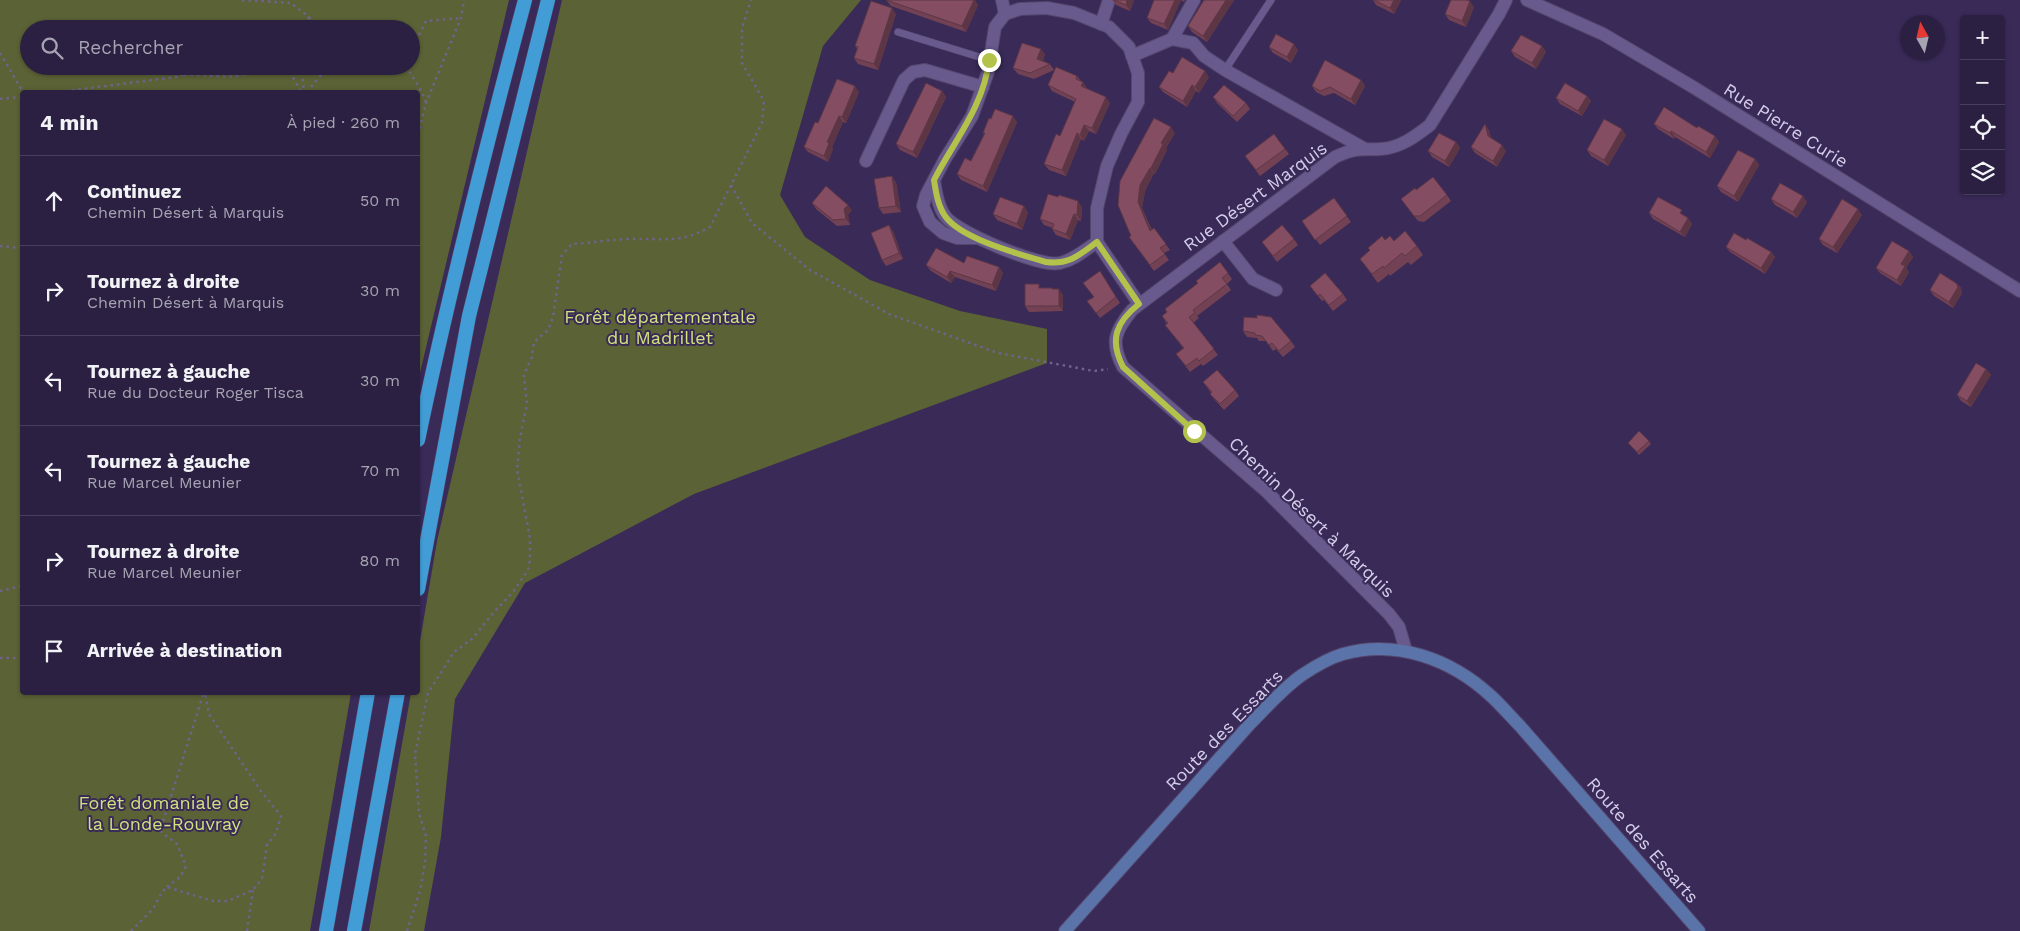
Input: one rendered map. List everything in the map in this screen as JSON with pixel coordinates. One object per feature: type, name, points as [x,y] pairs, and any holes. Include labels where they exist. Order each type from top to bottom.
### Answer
[{"type":"highway","points":[[420,430],[442,323],[472,200],[525,0]]},
{"type":"highway","points":[[420,578],[469,316],[548,0]]},
{"type":"highway","points":[[326,931],[367,695]]},
{"type":"highway","points":[[354,931],[397,695]]},
{"type":"main road","name":"Route des Essarts","points":[[1065,931],[1249,725],[1300,676],[1342,654],[1387,648],[1423,654],[1448,665],[1490,695],[1520,726],[1699,931]]},
{"type":"street","points":[[1002,0],[1005,14]]},
{"type":"street","points":[[1101,24],[1109,0]]},
{"type":"street","points":[[1172,39],[1194,0]]},
{"type":"street","name":"Rue Désert Marquis","points":[[1139,304],[1335,157],[1351,150],[1365,148],[1383,149],[1398,145],[1414,137],[1430,125],[1506,0]]},
{"type":"street","name":"Rue Pierre Curie","points":[[1528,0],[1602,34],[1627,48],[2020,291]]},
{"type":"street","points":[[1097,242],[1075,258],[1058,264],[1019,254],[977,238],[957,227],[946,217],[938,204],[934,180],[972,116],[983,87],[995,27],[1005,14],[1020,9],[1047,8],[1074,13],[1109,26],[1129,47],[1138,73],[1138,102],[1106,166],[1097,208],[1097,242],[1139,304],[1121,324],[1115,336],[1116,353],[1123,367]]},
{"type":"street","points":[[1132,56],[1172,39],[1193,43],[1204,56],[1225,70],[1365,148]]},
{"type":"street","points":[[866,161],[904,80],[913,72],[925,70],[983,87]]},
{"type":"street","points":[[1223,241],[1252,279],[1276,290]]},
{"type":"street","name":"Chemin Désert à Marquis","points":[[1123,367],[1267,492],[1389,614],[1399,627],[1406,651]]},
{"type":"lane","points":[[1225,70],[1271,0]]},
{"type":"lane","points":[[898,32],[989,60]]},
{"type":"path","points":[[242,0],[291,3],[311,20]]},
{"type":"path","points":[[420,126],[426,103],[461,18],[464,0]]},
{"type":"path","points":[[407,931],[420,891],[425,863],[426,836],[419,813],[415,754],[428,693],[454,652],[473,638],[513,592],[528,570],[530,538],[518,469],[520,438],[527,404],[524,375],[532,357],[534,342],[548,330],[553,317],[562,255],[572,244],[630,239],[672,240],[696,235],[710,227],[762,123],[764,101],[742,63],[742,28],[750,0]]},
{"type":"path","points":[[420,33],[426,21],[461,18]]},
{"type":"path","points":[[0,54],[22,90]]},
{"type":"path","points":[[176,77],[182,75]]},
{"type":"path","points":[[75,90],[186,75],[243,75]]},
{"type":"path","points":[[293,75],[303,90]]},
{"type":"path","points":[[302,75],[304,90]]},
{"type":"path","points":[[306,90],[321,75]]},
{"type":"path","points":[[412,75],[426,103]]},
{"type":"path","points":[[1,98],[20,97]]},
{"type":"path","points":[[731,185],[752,223],[810,270],[889,314],[998,353],[1094,371],[1123,367]]},
{"type":"path","points":[[0,246],[20,248]]},
{"type":"path","points":[[0,591],[20,586]]},
{"type":"path","points":[[0,658],[20,658]]},
{"type":"path","points":[[132,931],[153,909],[162,892],[180,877],[186,866],[177,844],[160,831],[204,695]]},
{"type":"path","points":[[206,695],[209,714],[261,791],[281,816],[276,833],[266,845],[262,879],[254,890],[247,931]]},
{"type":"path","points":[[167,887],[213,901],[228,901],[254,890]]},
{"type":"green space","name":"Forêt domaniale de la Londe-Rouvray","points":[[0,0],[509,0],[420,373],[420,90],[20,90],[20,695],[351,695],[310,931],[0,931]]},
{"type":"green space","name":"Forêt départementale du Madrillet","points":[[562,0],[861,0],[823,46],[780,195],[805,237],[870,280],[960,311],[1047,329],[1047,363],[694,494],[525,583],[455,699],[441,837],[424,931],[369,931],[411,695],[420,695],[420,641],[437,541]]},
{"type":"building","points":[[886,0],[974,0],[962,26]]},
{"type":"building","points":[[1114,0],[1127,0],[1126,5]]},
{"type":"building","points":[[1154,0],[1175,0],[1164,24],[1147,18]]},
{"type":"building","points":[[1204,0],[1226,0],[1203,36],[1188,26]]},
{"type":"building","points":[[1374,0],[1394,0],[1390,8]]},
{"type":"building","points":[[1451,0],[1470,1],[1462,21],[1445,14]]},
{"type":"building","points":[[871,1],[892,8],[874,64],[854,58],[858,47],[855,46]]},
{"type":"building","points":[[1276,34],[1294,44],[1287,57],[1269,47]]},
{"type":"building","points":[[1521,35],[1542,46],[1532,63],[1511,51]]},
{"type":"building","points":[[1022,43],[1041,49],[1037,59],[1050,64],[1030,73],[1013,68]]},
{"type":"building","points":[[1182,57],[1205,71],[1195,87],[1192,85],[1183,101],[1159,87],[1169,71],[1173,73]]},
{"type":"building","points":[[1325,60],[1361,80],[1351,99],[1330,87],[1320,91],[1312,86]]},
{"type":"building","points":[[1056,67],[1077,76],[1076,79],[1083,82],[1081,86],[1106,97],[1092,128],[1084,125],[1080,135],[1077,133],[1062,170],[1044,164],[1056,134],[1060,136],[1076,99],[1048,85]]},
{"type":"building","points":[[837,79],[855,86],[842,117],[839,116],[827,142],[829,143],[824,156],[804,147],[815,122],[818,123]]},
{"type":"building","points":[[926,83],[942,91],[913,152],[896,144]]},
{"type":"building","points":[[1565,83],[1587,96],[1578,111],[1556,98]]},
{"type":"building","points":[[1224,85],[1246,103],[1233,116],[1213,97]]},
{"type":"building","points":[[1664,107],[1697,128],[1698,126],[1715,136],[1706,152],[1671,131],[1670,133],[1654,124]]},
{"type":"building","points":[[995,109],[1013,116],[983,186],[957,174],[965,158],[971,161],[985,133],[983,133],[989,118],[991,119]]},
{"type":"building","points":[[1154,118],[1171,127],[1161,143],[1163,144],[1151,168],[1140,185],[1138,202],[1150,231],[1154,228],[1166,244],[1160,248],[1165,254],[1150,265],[1129,237],[1131,236],[1118,205],[1120,181]]},
{"type":"building","points":[[1604,119],[1622,129],[1604,160],[1587,150]]},
{"type":"building","points":[[1485,124],[1488,136],[1502,145],[1493,161],[1471,147]]},
{"type":"building","points":[[1439,133],[1456,142],[1445,161],[1428,151]]},
{"type":"building","points":[[1274,134],[1285,149],[1256,170],[1245,156]]},
{"type":"building","points":[[1738,150],[1755,159],[1734,196],[1717,186]]},
{"type":"building","points":[[892,176],[896,206],[879,208],[874,179]]},
{"type":"building","points":[[1433,177],[1447,195],[1420,216],[1414,216],[1401,199]]},
{"type":"building","points":[[1780,183],[1803,196],[1793,212],[1771,199]]},
{"type":"building","points":[[826,186],[848,205],[844,209],[846,219],[833,220],[812,203]]},
{"type":"building","points":[[1048,194],[1058,197],[1059,195],[1078,201],[1077,215],[1074,214],[1066,234],[1052,229],[1054,224],[1040,219]]},
{"type":"building","points":[[1000,197],[1024,206],[1017,224],[993,214]]},
{"type":"building","points":[[1658,197],[1682,210],[1680,213],[1688,218],[1680,232],[1649,213]]},
{"type":"building","points":[[1334,198],[1347,216],[1315,240],[1302,221]]},
{"type":"building","points":[[1842,199],[1858,209],[1833,247],[1819,239]]},
{"type":"building","points":[[889,225],[899,253],[882,260],[871,233]]},
{"type":"building","points":[[1282,225],[1294,239],[1273,256],[1262,242]]},
{"type":"building","points":[[1405,231],[1417,246],[1405,256],[1402,253],[1384,268],[1383,266],[1372,274],[1360,259],[1370,250],[1368,248],[1382,236],[1385,240],[1390,236],[1394,241]]},
{"type":"building","points":[[1734,233],[1771,252],[1761,268],[1726,247]]},
{"type":"building","points":[[1892,241],[1909,251],[1901,264],[1905,266],[1897,280],[1876,268]]},
{"type":"building","points":[[936,248],[964,263],[967,256],[999,267],[992,285],[950,271],[947,277],[926,265]]},
{"type":"building","points":[[1220,262],[1228,273],[1222,278],[1227,284],[1193,310],[1195,313],[1189,317],[1214,349],[1199,361],[1197,358],[1186,366],[1176,354],[1184,348],[1165,325],[1168,323],[1162,316],[1167,312],[1165,309],[1198,283],[1196,281]]},
{"type":"building","points":[[1100,271],[1116,297],[1096,313],[1087,301],[1094,297],[1083,283]]},
{"type":"building","points":[[1325,273],[1343,294],[1329,305],[1310,286]]},
{"type":"building","points":[[1940,273],[1956,283],[1958,287],[1949,302],[1930,290]]},
{"type":"building","points":[[1025,284],[1039,284],[1039,288],[1059,289],[1059,306],[1025,306]]},
{"type":"building","points":[[1257,315],[1271,317],[1291,341],[1279,351],[1272,343],[1269,345],[1262,336],[1243,331],[1244,317],[1257,318]]},
{"type":"building","points":[[1976,363],[1986,369],[1967,401],[1957,395]]},
{"type":"building","points":[[1217,370],[1235,390],[1220,404],[1210,394],[1212,392],[1203,382]]},
{"type":"building","points":[[1639,431],[1649,441],[1637,452],[1628,443]]},
{"type":"route","points":[[989,60],[988,72],[972,116],[934,180],[938,204],[946,217],[970,235],[1019,254],[1046,262],[1058,264],[1075,258],[1097,242],[1139,304],[1121,324],[1115,336],[1116,353],[1123,367],[1194,431]]}]
